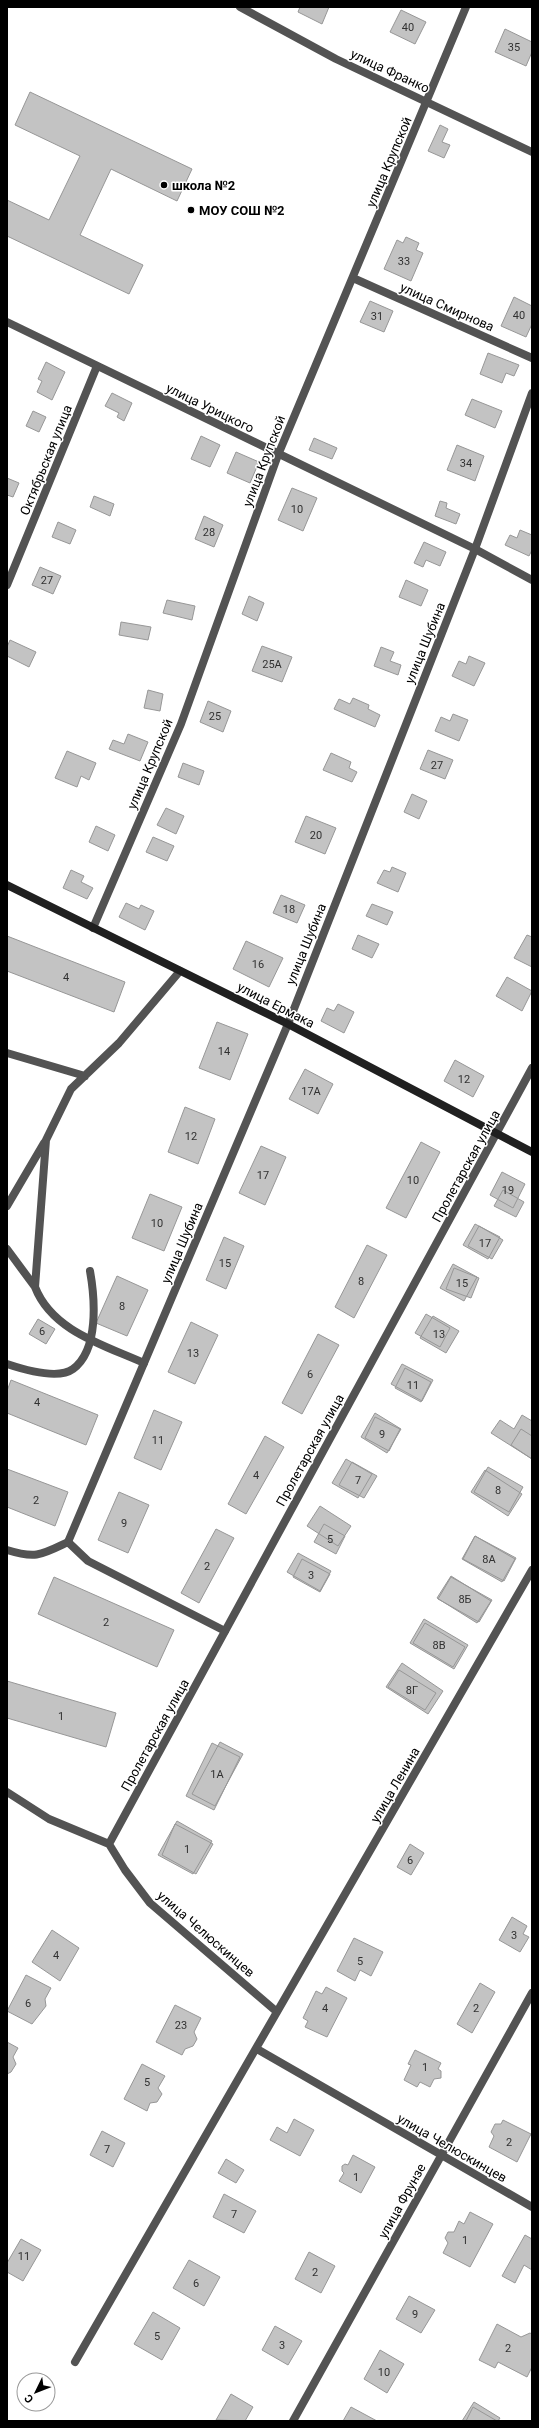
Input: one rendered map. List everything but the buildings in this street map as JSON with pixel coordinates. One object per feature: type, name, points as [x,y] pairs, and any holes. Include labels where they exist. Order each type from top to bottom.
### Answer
[{"type":"street","name":"улица Крупской","points":[[93,928],[181,724],[278,455],[428,102],[466,7]]},
{"type":"street","name":"улица Франко","points":[[245,8],[336,59],[532,152]]},
{"type":"street","name":"улица Смирнова","points":[[353,278],[532,358]]},
{"type":"street","name":"улица Урицкого","points":[[7,322],[278,455],[475,549],[532,580]]},
{"type":"street","name":"Октябрьская улица","points":[[7,585],[97,366]]},
{"type":"street","name":"улица Шубина","points":[[68,1542],[288,1024],[475,549],[532,393]]},
{"type":"street","name":"улица Ермака","points":[[7,885],[288,1024],[532,1152]]},
{"type":"street","points":[[7,1206],[46,1140],[72,1089],[118,1043],[180,971]]},
{"type":"street","points":[[7,1053],[85,1076]]},
{"type":"street","name":"Пролетарская улица","points":[[109,1844],[498,1133],[532,1068]]},
{"type":"street","points":[[35,1287],[46,1140]]},
{"type":"street","points":[[7,1249],[35,1287],[41,1302],[56,1318],[90,1339],[144,1363]]},
{"type":"street","points":[[7,1364],[31,1371],[53,1373],[72,1370],[81,1360],[90,1339],[95,1313],[94,1294],[90,1271]]},
{"type":"street","points":[[7,1550],[28,1557],[48,1552],[68,1542],[88,1562],[225,1631]]},
{"type":"street","name":"улица Ленина","points":[[75,2362],[257,2049],[532,1570]]},
{"type":"street","points":[[7,1792],[49,1819],[109,1844]]},
{"type":"street","name":"улица Челюскинцев","points":[[109,1844],[125,1870],[150,1903],[277,2012]]},
{"type":"street","name":"улица Фрунзе","points":[[294,2421],[532,1993]]},
{"type":"street","name":"улица Челюскинцев","points":[[257,2049],[440,2156],[532,2207]]},
{"type":"place","name":"школа №2","points":[[164,185]]},
{"type":"place","name":"МОУ СОШ №2","points":[[191,210]]}]
